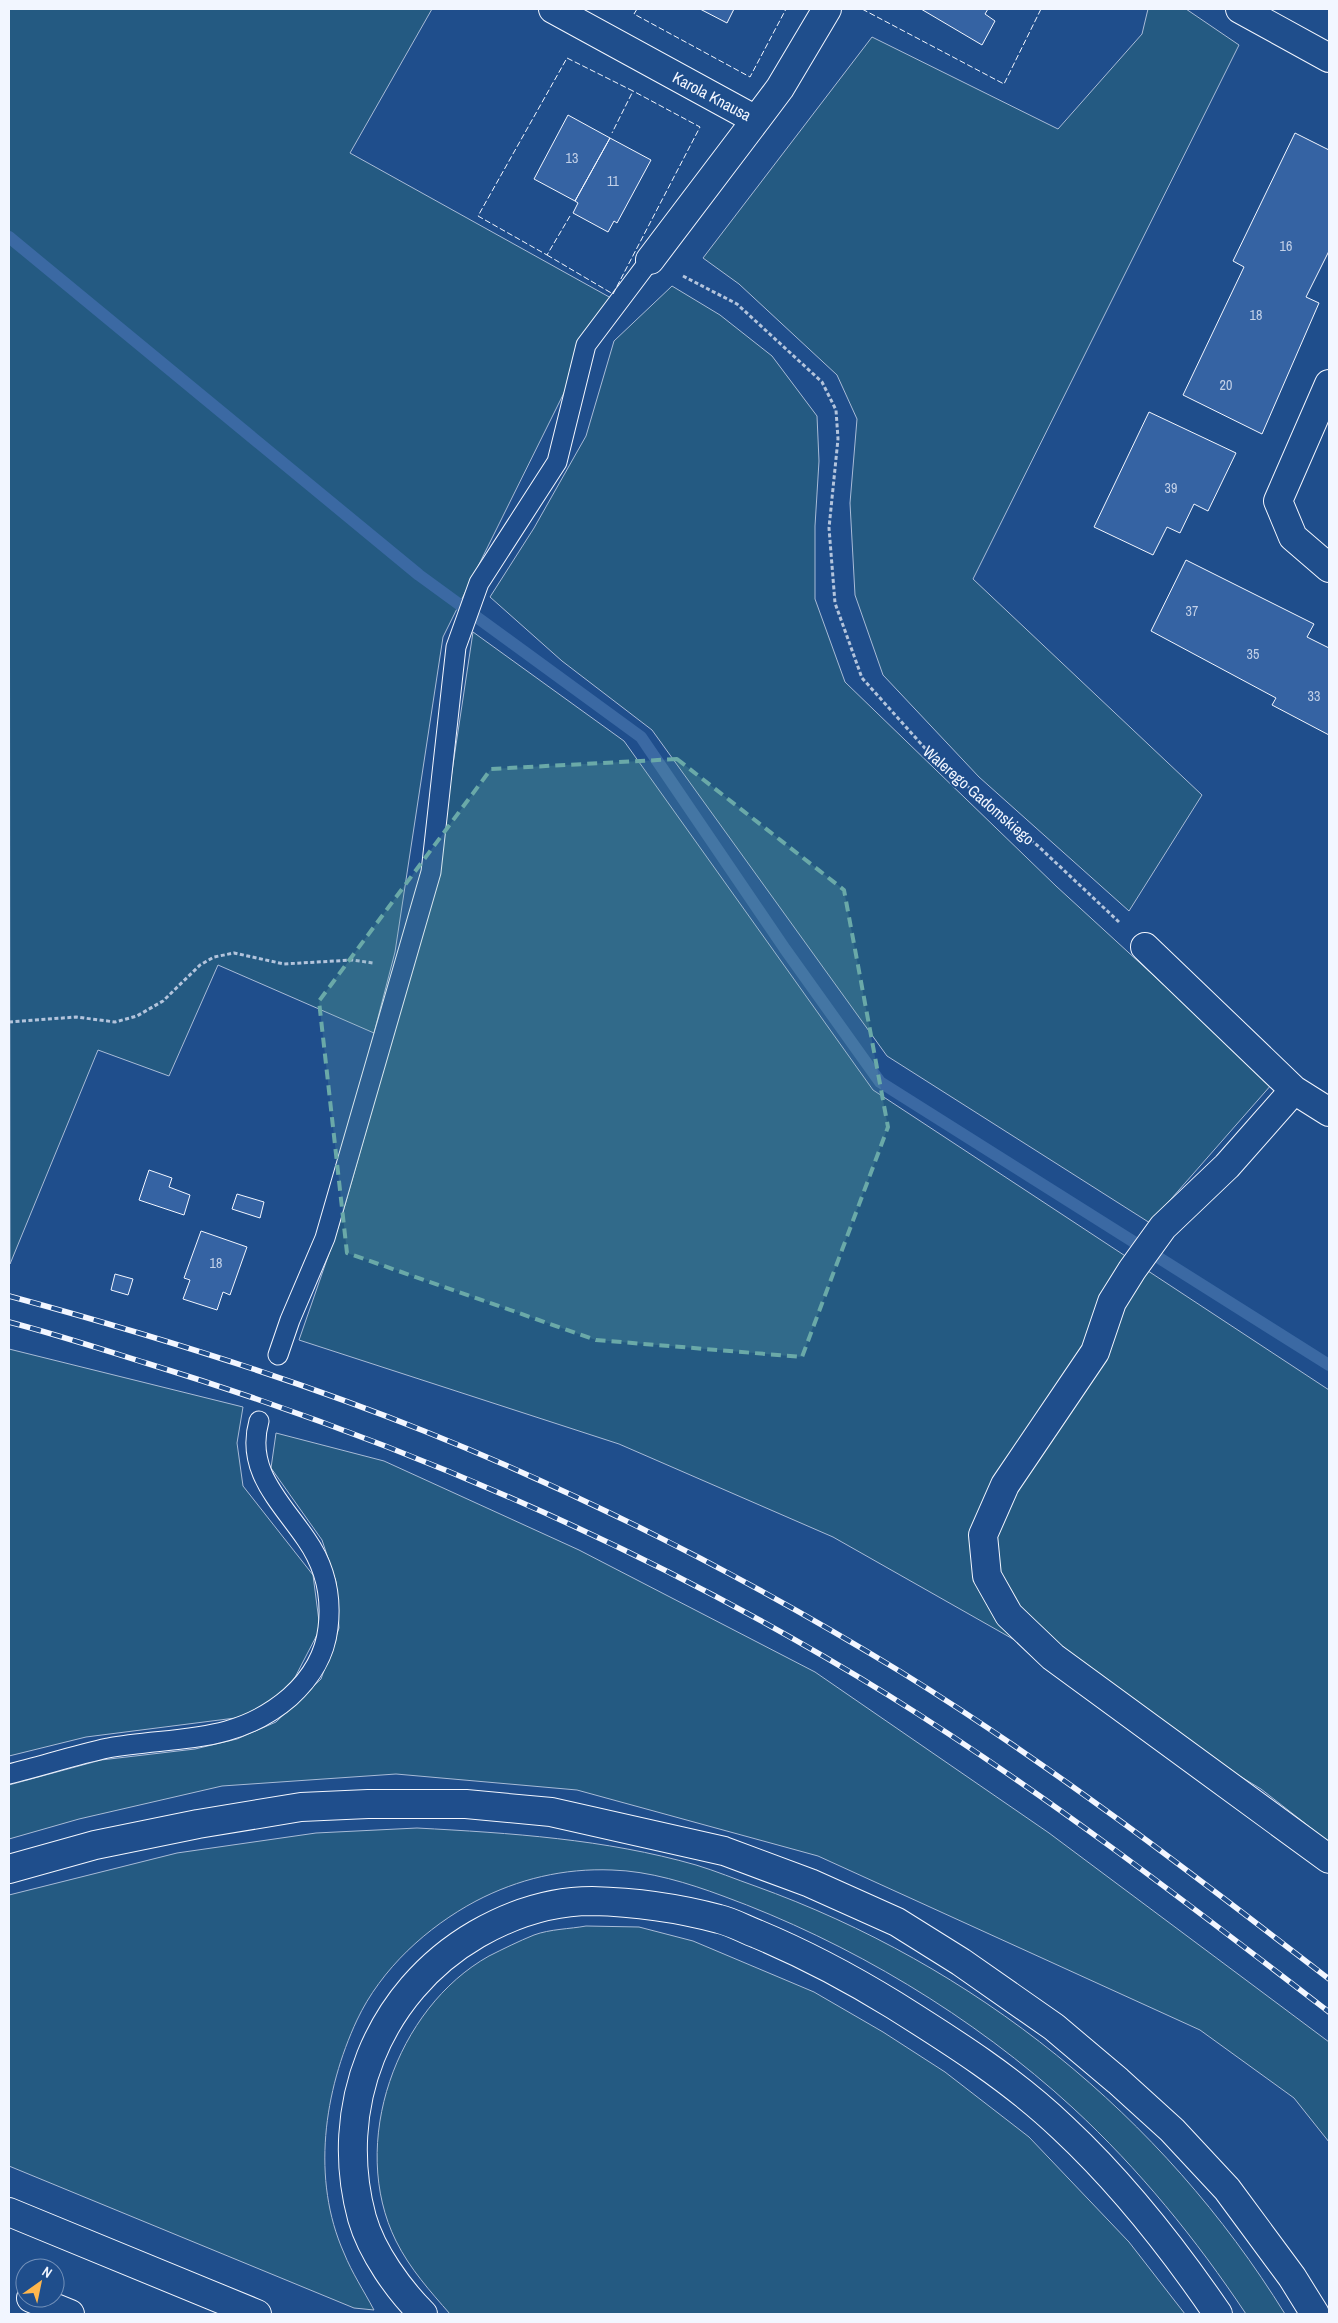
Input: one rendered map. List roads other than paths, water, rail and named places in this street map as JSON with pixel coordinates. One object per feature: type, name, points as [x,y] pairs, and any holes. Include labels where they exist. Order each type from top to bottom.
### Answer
[{"type":"main road","name":"Karola Knausa","points":[[553,9],[756,120],[780,88],[827,9]]},
{"type":"main road","points":[[1240,9],[1329,58]]},
{"type":"main road","points":[[650,260],[756,120]]},
{"type":"main road","points":[[1329,384],[1278,501],[1293,537],[1329,568]]},
{"type":"main road","points":[[1145,947],[1294,1090],[1329,1112]]},
{"type":"main road","points":[[1294,1090],[1226,1166],[1164,1227],[1132,1270],[1112,1302],[1095,1352],[1005,1485],[983,1535],[987,1576],[1009,1616],[1053,1657],[1329,1859]]},
{"type":"main road","points":[[9,1869],[95,1845],[198,1824],[301,1807],[368,1804],[466,1804],[551,1812],[724,1851],[810,1883],[897,1922],[961,1962],[1054,2027],[1172,2130],[1227,2189],[1292,2277],[1315,2314]]},
{"type":"main road","points":[[423,2314],[403,2294],[381,2259],[363,2221],[354,2177],[353,2129],[361,2080],[376,2045],[398,2006],[421,1978],[458,1946],[502,1920],[528,1911],[590,1901],[655,1906],[721,1920],[793,1949],[848,1977],[946,2038],[1010,2083],[1063,2128],[1133,2202],[1187,2268],[1218,2314]]},
{"type":"main road","points":[[9,2212],[257,2314]]},
{"type":"main road","points":[[55,2308],[70,2314]]},
{"type":"lane","points":[[278,1355],[290,1320],[325,1238],[431,872],[456,648],[479,583],[557,462],[586,345],[650,260]]},
{"type":"lane","points":[[9,1774],[108,1748],[195,1738],[242,1727],[280,1705],[312,1673],[327,1636],[330,1613],[326,1576],[308,1541],[265,1480],[257,1462],[254,1438],[259,1421]]},
{"type":"waterway","points":[[9,237],[419,575],[641,737],[785,949],[880,1082],[1329,1365]]},
{"type":"railway","points":[[9,1296],[218,1358],[373,1411],[486,1456],[547,1483],[727,1572],[786,1604],[901,1672],[1011,1744],[1119,1820],[1329,1979]]},
{"type":"railway","points":[[9,1322],[243,1394],[434,1465],[528,1505],[620,1548],[711,1594],[800,1643],[888,1695],[1002,1770],[1113,1848],[1329,2012]]}]
